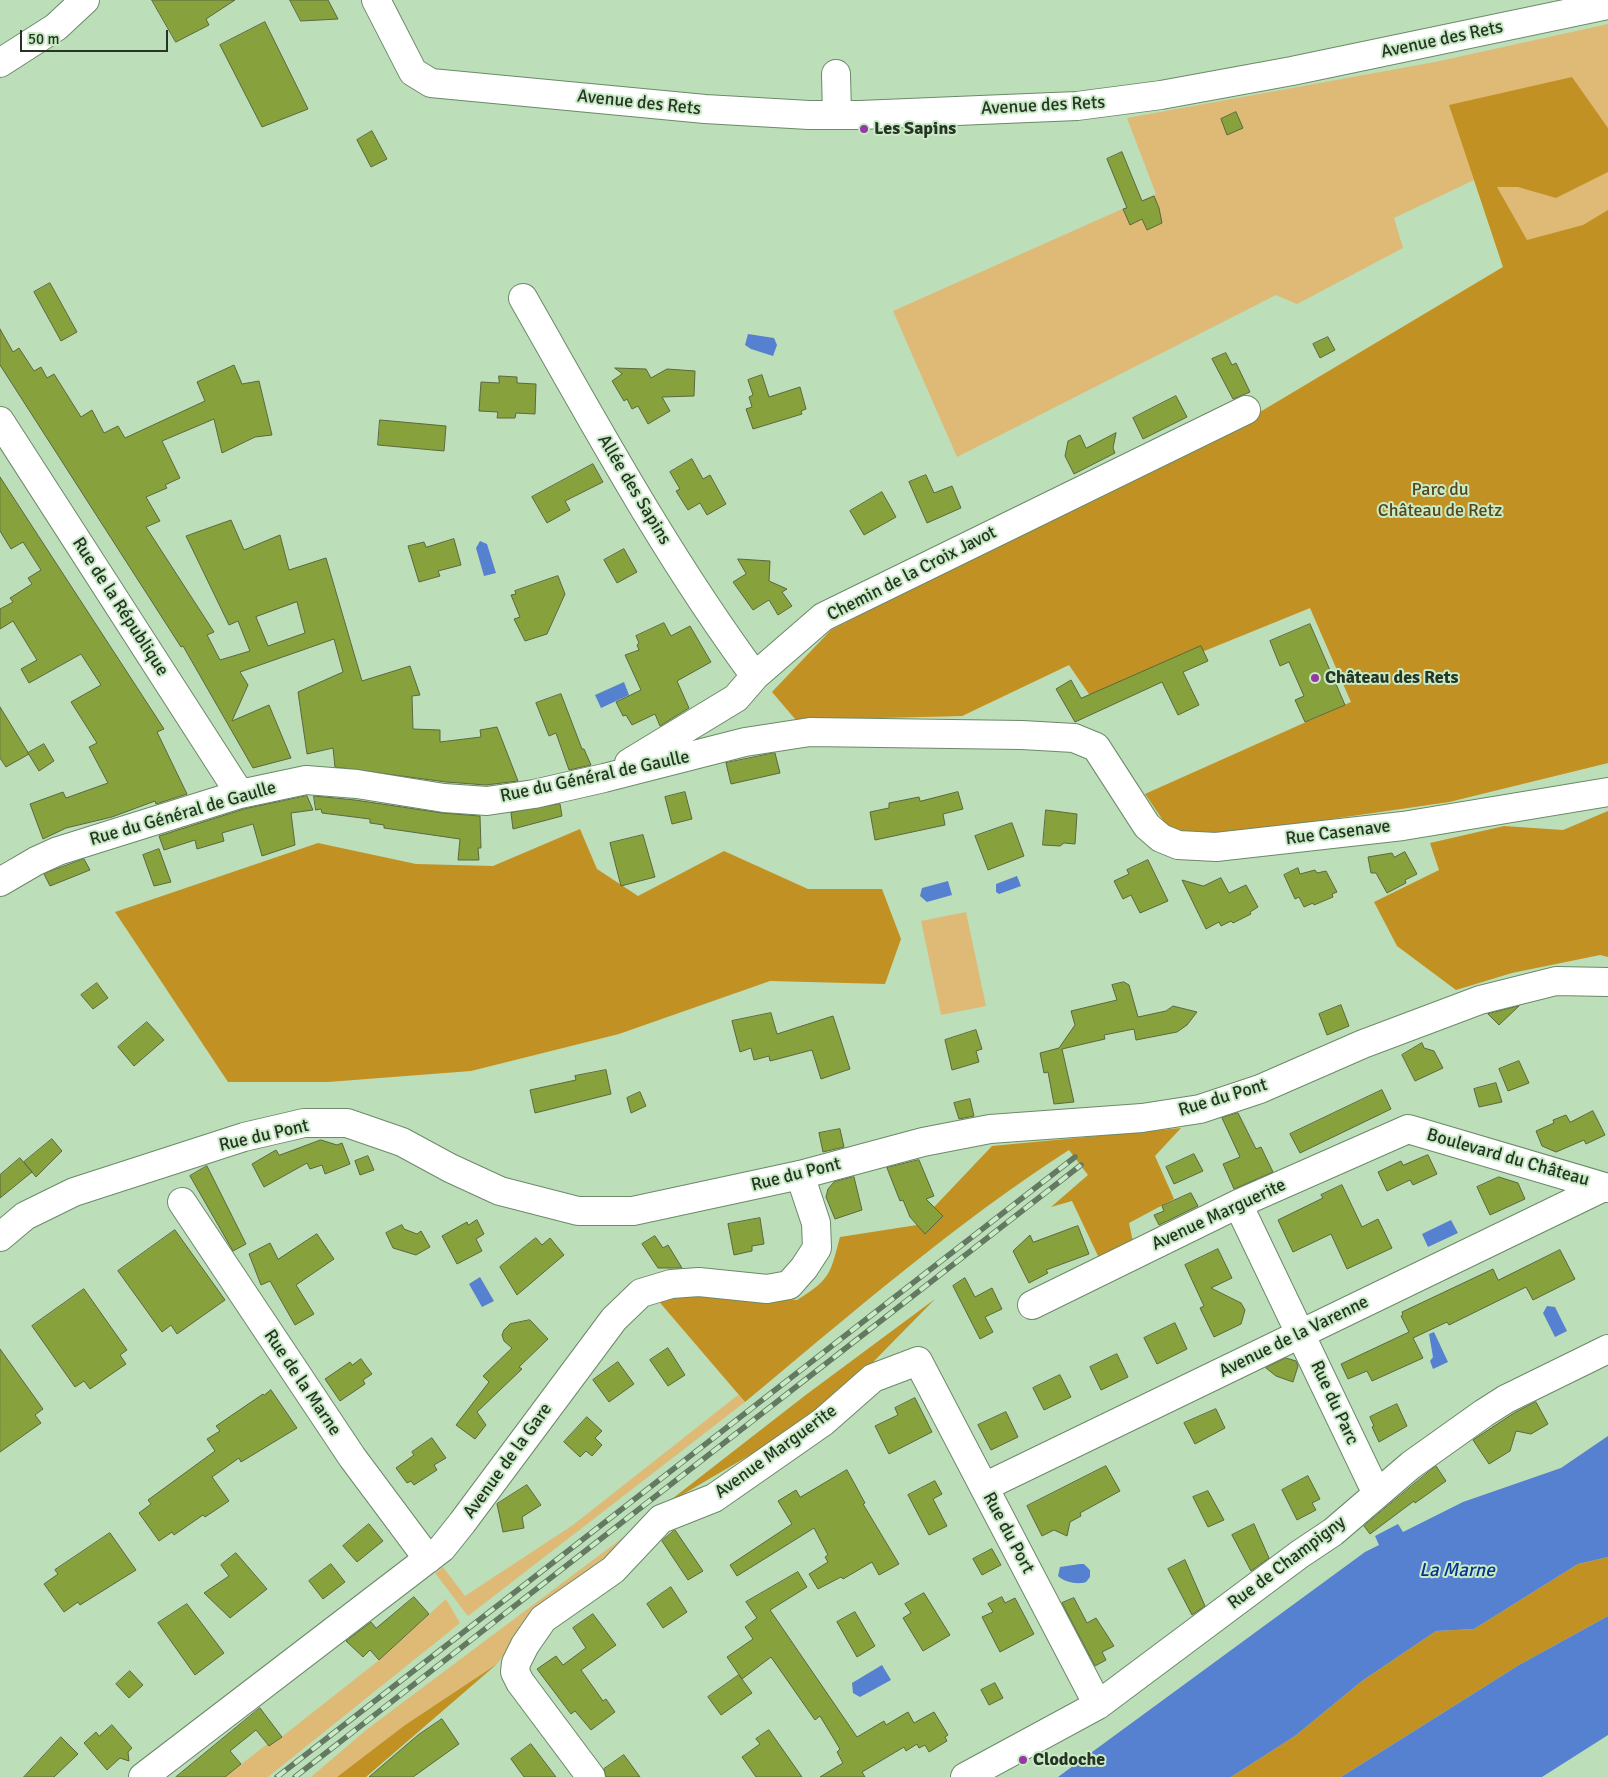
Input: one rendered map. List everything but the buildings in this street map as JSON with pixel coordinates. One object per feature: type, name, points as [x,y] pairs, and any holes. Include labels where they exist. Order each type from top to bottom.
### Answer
[{"type":"street","points":[[0,63],[56,27],[85,0]]},
{"type":"street","name":"Avenue des Rets","points":[[376,0],[413,72],[431,83],[705,109],[837,115],[1077,106],[1120,101],[1322,65],[1558,8],[1608,4]]},
{"type":"street","points":[[836,74],[837,115]]},
{"type":"street","name":"Allée des Sapins","points":[[523,298],[614,459],[677,563],[755,676]]},
{"type":"street","name":"Chemin de la Croix Javot","points":[[604,778],[736,698],[755,676],[823,617],[1246,410]]},
{"type":"street","name":"Rue de la République","points":[[2,429],[240,794]]},
{"type":"street","name":"Rue du Général de Gaulle","points":[[0,882],[36,861],[58,851],[240,794],[306,780],[357,784],[444,798],[486,801],[534,794],[745,742],[810,732],[1022,735],[1074,738],[1096,747],[1107,763]]},
{"type":"street","name":"Rue Casenave","points":[[1107,763],[1147,826],[1161,838],[1178,845],[1216,847],[1403,826],[1602,789]]},
{"type":"street","name":"Rue du Pont","points":[[0,1237],[25,1216],[74,1192],[244,1137],[304,1123],[347,1123],[402,1142],[450,1168],[500,1191],[578,1211],[633,1211],[800,1175],[923,1142],[990,1129],[1142,1118],[1200,1109],[1260,1089],[1363,1044],[1480,1000],[1556,981],[1608,982]]},
{"type":"street","name":"Boulevard du Château","points":[[1408,1129],[1606,1187]]},
{"type":"street","name":"Avenue Marguerite","points":[[1032,1305],[1238,1204],[1408,1129]]},
{"type":"street","name":"Avenue de la Gare","points":[[143,1777],[442,1548],[614,1319],[641,1293],[671,1284],[699,1282],[767,1289],[789,1285],[804,1268],[817,1248],[816,1223],[800,1175]]},
{"type":"street","name":"Avenue de la Varenne","points":[[984,1487],[1606,1187]]},
{"type":"street","name":"Rue de la Marne","points":[[182,1202],[347,1449],[428,1559]]},
{"type":"street","name":"Rue du Parc","points":[[1238,1204],[1377,1494]]},
{"type":"street","name":"Rue de Champigny","points":[[965,1777],[1098,1705],[1300,1554],[1333,1532],[1411,1465],[1506,1399],[1608,1349]]},
{"type":"street","name":"Avenue Marguerite","points":[[591,1777],[520,1682],[515,1672],[516,1663],[524,1645],[543,1619],[613,1570],[661,1519],[714,1498],[823,1422],[873,1378],[918,1361]]},
{"type":"street","name":"Rue du Port","points":[[918,1361],[1098,1705]]},
{"type":"green space","name":"Parc du Château de Retz","points":[[1608,24],[1608,763],[1449,802],[1206,837],[1145,794],[1351,702],[1310,608],[1091,697],[1069,665],[962,716],[796,720],[772,692],[831,630],[1255,415],[1503,267],[1474,180],[1394,218],[1403,248],[1297,304],[1276,295],[957,457],[893,311],[1156,194],[1127,118],[1435,62]]},
{"type":"green space","name":"Parc du Château de Retz","points":[[1572,77],[1608,128],[1608,172],[1556,198],[1518,187],[1497,187],[1527,240],[1583,225],[1608,210],[1608,763],[1449,802],[1206,837],[1169,829],[1145,794],[1351,702],[1310,608],[1091,697],[1069,665],[962,716],[796,720],[772,692],[831,630],[1255,415],[1503,267],[1449,105]]},
{"type":"green space","points":[[1608,811],[1608,957],[1600,955],[1512,973],[1456,990],[1397,946],[1374,902],[1439,870],[1430,843],[1504,826],[1563,830]]},
{"type":"green space","points":[[580,829],[597,869],[638,896],[724,851],[808,889],[882,889],[901,939],[885,984],[770,981],[619,1034],[471,1071],[328,1082],[228,1082],[115,912],[318,843],[416,864],[493,866]]},
{"type":"green space","points":[[966,912],[986,1006],[941,1015],[921,921]]},
{"type":"green space","points":[[1181,1128],[1155,1156],[1174,1199],[1129,1223],[1133,1242],[1099,1258],[1072,1201],[1051,1207],[1088,1175],[1069,1150],[944,1239],[745,1402],[650,1291],[797,1300],[817,1286],[828,1275],[840,1237],[917,1225],[992,1146]]},
{"type":"green space","points":[[935,1299],[825,1411],[663,1506],[807,1394]]},
{"type":"green space","points":[[738,1395],[745,1402],[468,1616],[435,1573],[443,1567],[465,1596],[573,1525]]},
{"type":"green space","points":[[629,1533],[632,1537],[535,1609],[497,1664],[405,1725],[337,1777],[311,1777],[366,1730]]},
{"type":"green space","points":[[1608,1557],[1608,1616],[1519,1665],[1341,1777],[1231,1777],[1295,1736],[1362,1681],[1436,1631],[1474,1629],[1578,1564]]},
{"type":"green space","points":[[446,1599],[460,1623],[268,1777],[225,1777],[271,1741],[274,1743],[378,1661]]},
{"type":"green space","points":[[497,1664],[366,1777],[337,1777],[405,1725]]},
{"type":"water","points":[[748,334],[774,338],[777,345],[773,356],[751,349],[745,345]]},
{"type":"water","points":[[480,541],[487,544],[496,573],[484,576],[476,548]]},
{"type":"water","points":[[624,682],[629,695],[601,708],[595,695]]},
{"type":"water","points":[[1017,876],[1021,886],[999,894],[996,892],[996,884]]},
{"type":"water","points":[[948,881],[952,895],[927,902],[920,896],[922,888]]},
{"type":"water","points":[[1451,1220],[1458,1233],[1428,1247],[1422,1234]]},
{"type":"water","points":[[480,1277],[494,1301],[482,1307],[469,1284]]},
{"type":"water","points":[[1547,1306],[1555,1307],[1567,1331],[1555,1337],[1543,1313]]},
{"type":"water","points":[[1434,1332],[1448,1362],[1433,1369],[1430,1361],[1433,1357],[1429,1334]]},
{"type":"water","name":"La Marne","points":[[1608,1436],[1608,1557],[1578,1564],[1474,1629],[1436,1631],[1362,1681],[1295,1736],[1231,1777],[1058,1777],[1365,1552],[1379,1545],[1375,1536],[1398,1524],[1403,1532],[1463,1502],[1561,1468]]},
{"type":"water","points":[[1084,1564],[1090,1570],[1090,1577],[1086,1582],[1071,1582],[1058,1576],[1060,1567]]},
{"type":"water","points":[[1608,1616],[1608,1735],[1542,1777],[1341,1777],[1519,1665]]},
{"type":"water","points":[[882,1665],[891,1680],[860,1697],[853,1693],[852,1683]]},
{"type":"railway","points":[[277,1777],[1075,1157]]},
{"type":"railway","points":[[295,1777],[1081,1165]]},
{"type":"place","name":"Les Sapins","points":[[864,129]]},
{"type":"place","name":"Château des Rets","points":[[1315,678]]},
{"type":"place","name":"Clodoche","points":[[1023,1760]]}]
